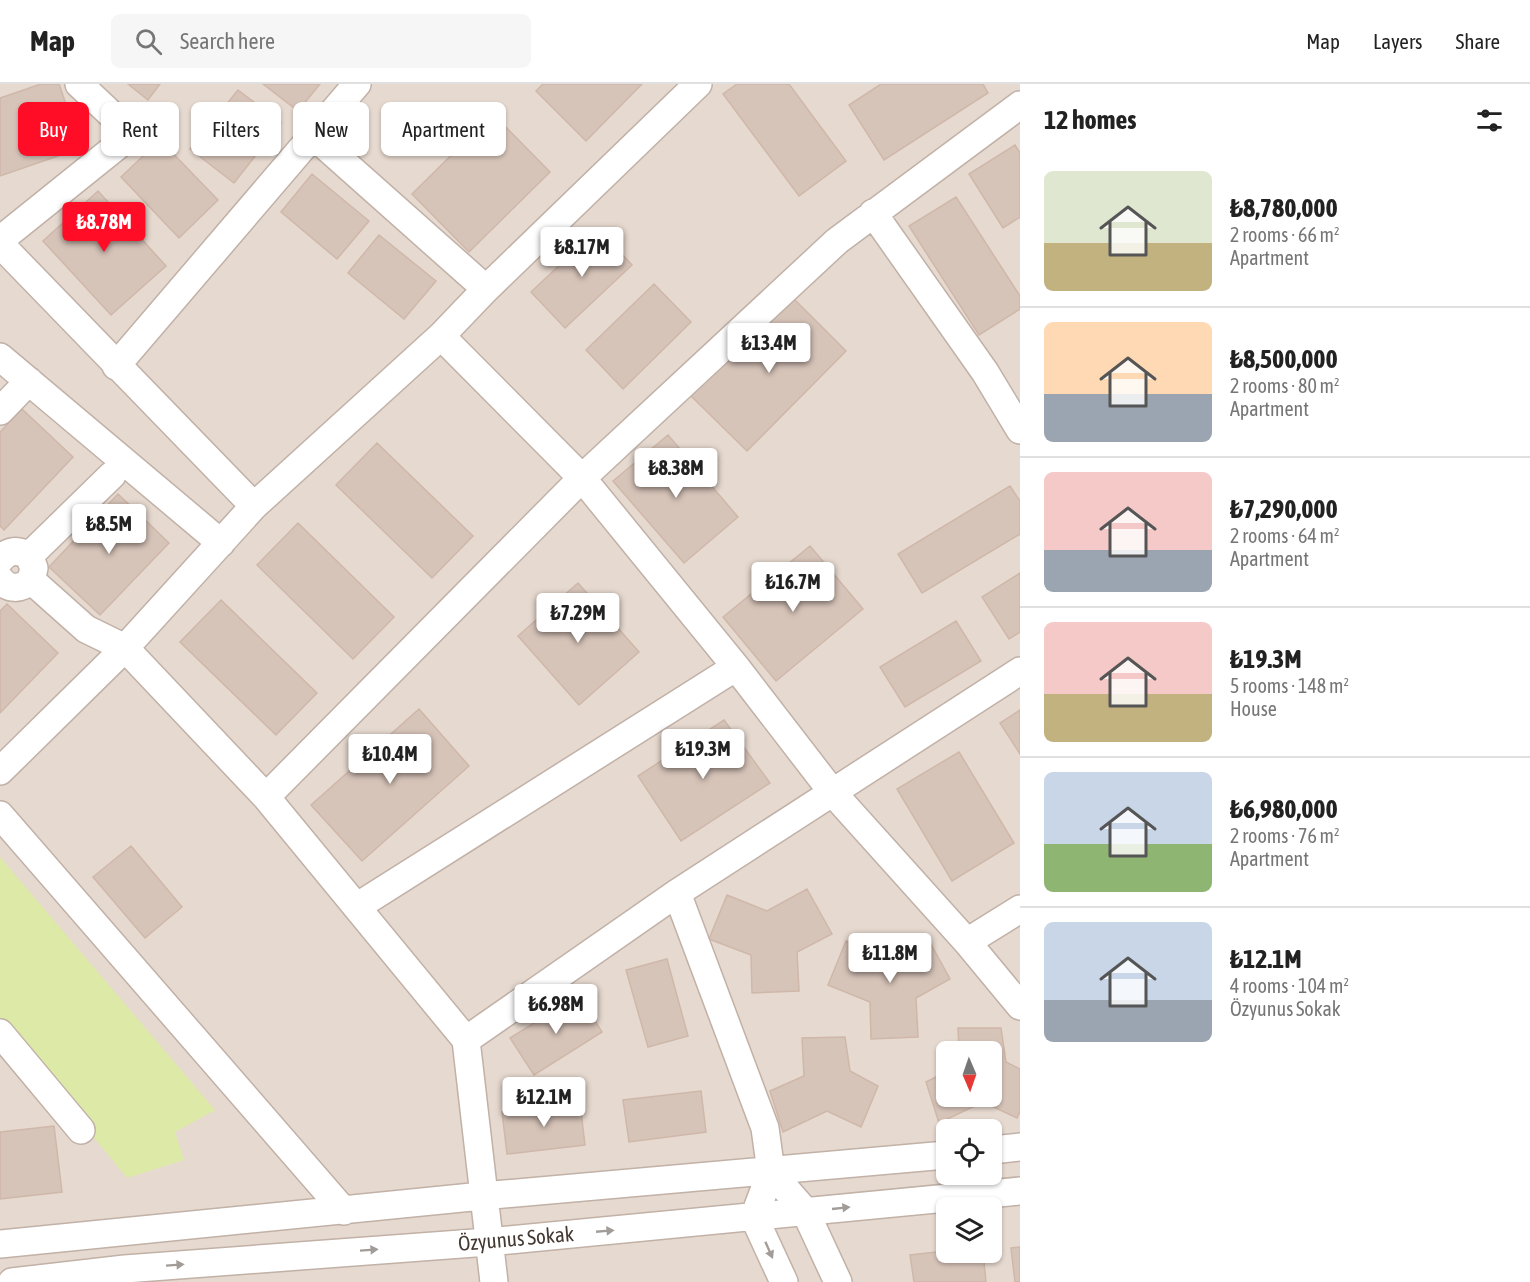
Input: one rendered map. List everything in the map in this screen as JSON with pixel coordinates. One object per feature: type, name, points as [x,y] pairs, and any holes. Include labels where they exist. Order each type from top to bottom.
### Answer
[{"type":"street","points":[[79,84],[132,134],[0,242],[116,366],[254,506]]},
{"type":"street","points":[[342,102],[357,84]]},
{"type":"street","points":[[0,771],[125,648],[254,506],[441,336],[486,289],[698,84]]},
{"type":"street","points":[[266,798],[582,478],[837,241],[1020,105]]},
{"type":"street","points":[[116,366],[298,156]]},
{"type":"street","points":[[337,156],[486,289]]},
{"type":"street","points":[[873,213],[985,372],[1020,430]]},
{"type":"street","points":[[441,336],[582,478],[736,667],[833,793],[967,942],[1020,1006]]},
{"type":"street","points":[[0,357],[221,543]]},
{"type":"street","points":[[0,411],[29,381]]},
{"type":"street","points":[[1,576],[14,588],[26,584],[30,568],[112,475]]},
{"type":"street","points":[[30,568],[86,629],[125,648],[266,798],[358,906],[466,1040],[482,1196],[494,1282]]},
{"type":"street","points":[[358,906],[736,667]]},
{"type":"street","points":[[466,1040],[677,893],[1020,671]]},
{"type":"street","points":[[0,814],[344,1211]]},
{"type":"street","points":[[677,893],[765,1128],[771,1172],[754,1217],[784,1282]]},
{"type":"street","points":[[967,942],[1020,909]]},
{"type":"street","points":[[0,1033],[81,1130]]},
{"type":"street","points":[[1002,1149],[1020,1147]]},
{"type":"street","points":[[0,1244],[482,1196],[936,1156]]},
{"type":"street","points":[[771,1172],[805,1211],[838,1282]]},
{"type":"street","name":"Özyunus Sokak","points":[[12,1282],[127,1275],[1020,1191]]},
{"type":"shaded area","points":[[0,84],[1020,84],[1020,1282],[0,1282]]},
{"type":"green space","points":[[0,857],[215,1110],[175,1132],[184,1160],[127,1178],[0,1023]]},
{"type":"building","points":[[41,84],[59,84],[65,102],[18,102],[18,156],[58,156],[0,176],[0,98]]},
{"type":"building","points":[[128,84],[160,84],[148,100]]},
{"type":"building","points":[[263,84],[320,84],[305,102],[293,102],[293,107]]},
{"type":"building","points":[[543,84],[642,84],[586,141],[536,91]]},
{"type":"building","points":[[737,84],[789,84],[846,161],[799,196],[723,94]]},
{"type":"building","points":[[881,84],[983,84],[988,93],[884,160],[849,105]]},
{"type":"building","points":[[238,90],[254,102],[228,102]]},
{"type":"building","points":[[506,127],[550,172],[469,252],[412,194],[450,156],[506,156]]},
{"type":"building","points":[[1015,145],[1020,153],[1020,217],[1003,228],[969,174]]},
{"type":"building","points":[[143,156],[175,156],[218,200],[179,238],[121,177]]},
{"type":"building","points":[[199,156],[255,156],[234,183]]},
{"type":"building","points":[[312,174],[369,221],[337,259],[281,212]]},
{"type":"building","points":[[98,191],[166,266],[111,315],[43,241]]},
{"type":"building","points":[[956,197],[1020,296],[1020,309],[979,335],[909,226]]},
{"type":"building","points":[[598,229],[632,265],[565,328],[531,292]]},
{"type":"building","points":[[379,235],[436,281],[404,319],[348,273]]},
{"type":"building","points":[[654,284],[691,322],[623,389],[586,350]]},
{"type":"building","points":[[791,296],[846,351],[747,451],[691,396]]},
{"type":"building","points":[[22,409],[73,457],[4,530],[0,526],[0,432]]},
{"type":"building","points":[[668,435],[738,517],[684,563],[613,481]]},
{"type":"building","points":[[377,443],[473,536],[432,578],[336,485]]},
{"type":"building","points":[[1010,486],[1020,501],[1020,534],[922,593],[898,554]]},
{"type":"building","points":[[118,494],[169,543],[100,615],[49,567]]},
{"type":"building","points":[[298,523],[394,617],[353,659],[257,565]]},
{"type":"building","points":[[810,546],[863,609],[776,681],[723,617]]},
{"type":"building","points":[[1020,573],[1020,632],[1009,639],[982,597]]},
{"type":"building","points":[[578,583],[639,652],[579,705],[518,636]]},
{"type":"building","points":[[221,600],[317,693],[276,735],[180,642]]},
{"type":"building","points":[[7,604],[58,653],[0,713],[0,611]]},
{"type":"building","points":[[956,621],[981,661],[905,707],[880,667]]},
{"type":"building","points":[[419,709],[469,766],[362,861],[311,805]]},
{"type":"building","points":[[1020,710],[1020,754],[1000,723]]},
{"type":"building","points":[[724,720],[770,783],[681,841],[638,776]]},
{"type":"building","points":[[959,752],[1014,843],[952,881],[897,789]]},
{"type":"building","points":[[131,846],[182,907],[145,938],[93,877]]},
{"type":"building","points":[[807,889],[832,934],[797,952],[799,991],[752,993],[751,955],[709,939],[727,895],[767,911]]},
{"type":"building","points":[[926,935],[950,979],[916,998],[918,1037],[871,1039],[870,1002],[828,985],[846,941],[886,957]]},
{"type":"building","points":[[667,959],[688,1036],[648,1047],[626,970]]},
{"type":"building","points":[[579,995],[602,1032],[534,1075],[510,1038]]},
{"type":"building","points":[[958,1028],[1001,1028],[1006,1062],[1020,1069],[1020,1111],[1017,1118],[994,1107],[1002,1107],[1002,1041],[959,1041]]},
{"type":"building","points":[[845,1037],[850,1071],[878,1086],[861,1127],[827,1111],[783,1132],[770,1091],[804,1076],[802,1038]]},
{"type":"building","points":[[936,1077],[936,1107],[973,1107],[947,1119],[938,1119],[926,1082]]},
{"type":"building","points":[[701,1091],[706,1132],[629,1142],[623,1100]]},
{"type":"building","points":[[580,1103],[585,1145],[507,1154],[502,1112]]},
{"type":"building","points":[[54,1126],[62,1192],[0,1199],[0,1132]]},
{"type":"building","points":[[1020,1247],[1020,1282],[1015,1282],[1011,1248]]},
{"type":"building","points":[[936,1252],[936,1263],[984,1263],[986,1282],[914,1282],[910,1255]]}]
